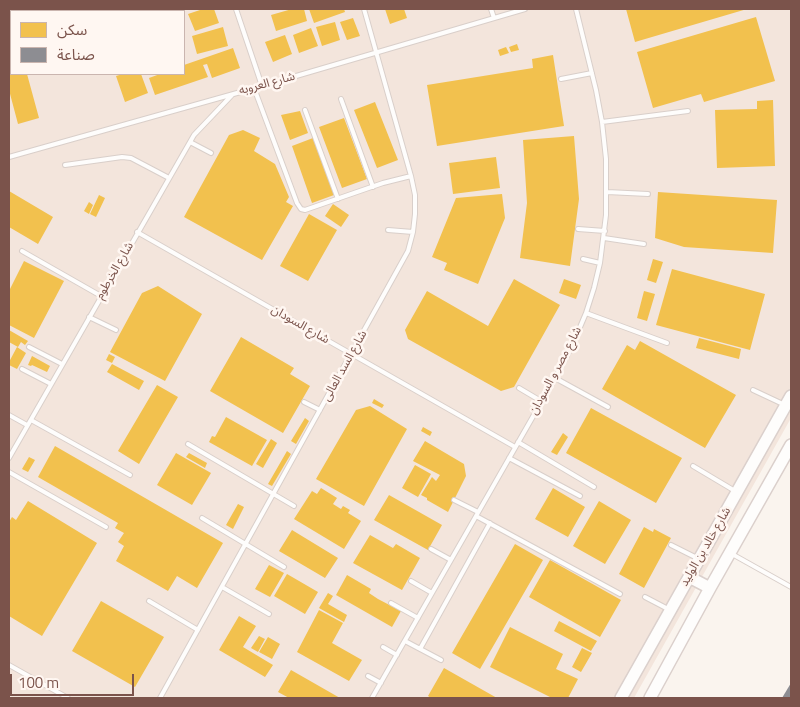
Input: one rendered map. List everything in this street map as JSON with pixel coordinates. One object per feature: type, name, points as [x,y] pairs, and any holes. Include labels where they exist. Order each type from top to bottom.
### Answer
[{"type":"main road","name":"شارع خالد بن الوليد","points":[[621,698],[789,401]]},
{"type":"main road","name":"شارع خالد بن الوليد","points":[[650,698],[791,445]]},
{"type":"main road","points":[[689,577],[710,588]]},
{"type":"lane","points":[[236,9],[262,86]]},
{"type":"lane","name":"شارع السد العالى","points":[[160,698],[408,251],[413,232],[415,194],[364,9]]},
{"type":"lane","points":[[491,9],[494,18]]},
{"type":"lane","name":"شارع العروبه","points":[[9,157],[262,86],[524,9]]},
{"type":"lane","name":"شارع مصر و السودان","points":[[372,698],[555,378],[572,346],[586,313],[600,264],[605,231],[606,159],[602,122],[576,9]]},
{"type":"lane","points":[[561,79],[592,73]]},
{"type":"lane","points":[[254,88],[298,206],[305,210],[411,176]]},
{"type":"lane","name":"شارع الخرطوم","points":[[9,458],[190,142],[200,127],[233,94]]},
{"type":"lane","points":[[341,99],[372,187]]},
{"type":"lane","points":[[305,110],[338,199]]},
{"type":"lane","points":[[602,122],[688,111]]},
{"type":"lane","points":[[190,142],[211,153]]},
{"type":"lane","points":[[65,164],[122,157],[131,158],[169,178]]},
{"type":"lane","points":[[607,192],[648,194]]},
{"type":"lane","points":[[578,229],[605,231]]},
{"type":"lane","points":[[388,230],[413,232]]},
{"type":"lane","name":"شارع السودان","points":[[138,232],[515,447]]},
{"type":"lane","points":[[604,238],[644,244]]},
{"type":"lane","points":[[22,251],[101,296]]},
{"type":"lane","points":[[583,259],[600,264]]},
{"type":"lane","points":[[586,313],[667,343]]},
{"type":"lane","points":[[89,317],[116,330]]},
{"type":"lane","points":[[29,347],[62,364]]},
{"type":"lane","points":[[22,369],[51,384]]},
{"type":"lane","points":[[555,378],[608,407]]},
{"type":"lane","points":[[519,388],[541,401]]},
{"type":"lane","points":[[753,390],[789,401]]},
{"type":"lane","points":[[304,402],[320,410]]},
{"type":"lane","points":[[9,415],[28,425]]},
{"type":"lane","points":[[31,420],[130,475]]},
{"type":"lane","points":[[518,442],[594,487]]},
{"type":"lane","points":[[188,444],[294,506]]},
{"type":"lane","points":[[509,458],[580,496]]},
{"type":"lane","points":[[693,466],[737,492]]},
{"type":"lane","points":[[9,472],[106,527]]},
{"type":"lane","points":[[454,500],[490,523],[620,594]]},
{"type":"lane","points":[[202,518],[284,567]]},
{"type":"lane","points":[[420,649],[490,523]]},
{"type":"lane","points":[[671,544],[699,560]]},
{"type":"lane","points":[[431,549],[451,560]]},
{"type":"lane","points":[[730,553],[791,587]]},
{"type":"lane","points":[[410,582],[432,593]]},
{"type":"lane","points":[[222,587],[270,614]]},
{"type":"lane","points":[[645,596],[670,610]]},
{"type":"lane","points":[[149,600],[198,630]]},
{"type":"lane","points":[[391,603],[418,618]]},
{"type":"lane","points":[[405,641],[441,660]]},
{"type":"lane","points":[[383,647],[397,655]]},
{"type":"lane","points":[[9,665],[68,698]]},
{"type":"lane","points":[[368,676],[381,683]]},
{"type":"shaded area","points":[[9,9],[791,9],[791,418],[634,698],[9,698]]},
{"type":"building: سكن","points":[[203,9],[214,9],[219,23],[195,31],[188,14]]},
{"type":"building: سكن","points":[[292,9],[304,9],[307,21],[276,31],[271,15]]},
{"type":"building: سكن","points":[[309,9],[344,9],[345,12],[314,23]]},
{"type":"building: سكن","points":[[385,9],[404,9],[407,18],[390,24]]},
{"type":"building: سكن","points":[[626,9],[747,9],[635,42]]},
{"type":"building: سكن","points":[[756,17],[775,81],[704,102],[701,94],[653,108],[637,52]]},
{"type":"building: سكن","points":[[353,18],[360,36],[347,40],[340,22]]},
{"type":"building: سكن","points":[[335,22],[340,40],[322,46],[316,27]]},
{"type":"building: سكن","points":[[223,27],[228,46],[197,54],[192,36]]},
{"type":"building: سكن","points":[[311,28],[318,46],[299,53],[293,35]]},
{"type":"building: سكن","points":[[285,35],[292,54],[273,62],[265,42]]},
{"type":"building: سكن","points":[[517,44],[519,50],[511,52],[509,47]]},
{"type":"building: سكن","points":[[506,47],[509,53],[500,56],[498,50]]},
{"type":"building: سكن","points":[[233,48],[240,68],[212,78],[207,64],[203,65],[208,77],[155,95],[149,78],[157,75],[185,75],[185,65]]},
{"type":"building: سكن","points":[[553,55],[564,126],[437,146],[427,85],[533,68],[532,59]]},
{"type":"building: سكن","points":[[9,69],[10,75],[27,75],[39,118],[18,124],[9,90]]},
{"type":"building: سكن","points":[[141,75],[148,93],[125,102],[116,76]]},
{"type":"building: سكن","points":[[773,100],[775,166],[717,168],[715,110],[757,109],[757,101]]},
{"type":"building: سكن","points":[[375,102],[398,160],[377,168],[354,110]]},
{"type":"building: سكن","points":[[300,111],[308,133],[290,140],[281,115]]},
{"type":"building: سكن","points":[[344,118],[367,179],[342,188],[319,127]]},
{"type":"building: سكن","points":[[243,130],[260,138],[254,151],[275,164],[289,197],[286,202],[293,206],[262,260],[184,217],[229,135]]},
{"type":"building: سكن","points":[[574,136],[579,199],[570,266],[520,258],[527,203],[523,140]]},
{"type":"building: سكن","points":[[313,138],[334,195],[312,203],[292,146]]},
{"type":"building: سكن","points":[[496,157],[500,188],[453,194],[449,163]]},
{"type":"building: سكن","points":[[9,191],[53,217],[38,244],[9,227]]},
{"type":"building: سكن","points":[[658,192],[777,200],[773,253],[684,247],[655,238]]},
{"type":"building: سكن","points":[[502,194],[505,218],[478,284],[444,270],[447,263],[432,257],[456,198]]},
{"type":"building: سكن","points":[[99,195],[105,198],[96,217],[90,214]]},
{"type":"building: سكن","points":[[89,202],[93,205],[89,214],[84,211]]},
{"type":"building: سكن","points":[[333,204],[349,215],[341,227],[325,216]]},
{"type":"building: سكن","points":[[309,214],[337,230],[308,281],[280,266]]},
{"type":"building: سكن","points":[[653,259],[663,262],[656,283],[647,280]]},
{"type":"building: سكن","points":[[24,261],[64,281],[34,338],[9,325],[9,291]]},
{"type":"building: سكن","points":[[672,269],[765,294],[750,350],[656,325]]},
{"type":"building: سكن","points":[[514,279],[560,305],[514,387],[501,391],[408,339],[405,330],[427,291],[488,326]]},
{"type":"building: سكن","points":[[564,279],[581,285],[576,299],[559,293]]},
{"type":"building: سكن","points":[[158,286],[202,314],[165,381],[110,352],[142,293]]},
{"type":"building: سكن","points":[[644,291],[655,294],[647,321],[637,318]]},
{"type":"building: سكن","points":[[9,330],[28,341],[25,345],[21,342],[18,347],[9,342]]},
{"type":"building: سكن","points":[[241,337],[294,368],[290,374],[310,386],[283,433],[210,391]]},
{"type":"building: سكن","points":[[699,338],[741,349],[739,359],[696,348]]},
{"type":"building: سكن","points":[[640,341],[736,395],[705,448],[602,389],[627,345],[635,350]]},
{"type":"building: سكن","points":[[17,347],[26,353],[17,369],[9,365],[9,362]]},
{"type":"building: سكن","points":[[109,354],[115,357],[112,363],[106,360]]},
{"type":"building: سكن","points":[[32,356],[50,366],[47,372],[28,365]]},
{"type":"building: سكن","points":[[112,364],[144,381],[139,390],[107,372]]},
{"type":"building: سكن","points":[[157,385],[178,397],[139,464],[118,451]]},
{"type":"building: سكن","points":[[374,399],[384,405],[382,408],[372,403]]},
{"type":"building: سكن","points":[[370,406],[407,429],[364,506],[316,479],[356,410]]},
{"type":"building: سكن","points":[[591,408],[682,458],[656,503],[566,453]]},
{"type":"building: سكن","points":[[226,417],[267,440],[252,466],[209,442],[212,436],[215,437]]},
{"type":"building: سكن","points":[[305,418],[309,421],[296,444],[291,441]]},
{"type":"building: سكن","points":[[423,427],[432,432],[430,436],[421,431]]},
{"type":"building: سكن","points":[[563,433],[568,437],[557,455],[551,452]]},
{"type":"building: سكن","points":[[271,439],[277,443],[263,468],[256,464]]},
{"type":"building: سكن","points":[[425,441],[464,464],[466,476],[448,512],[421,495],[432,477],[436,481],[440,475],[413,461]]},
{"type":"building: سكن","points":[[55,446],[223,543],[197,588],[177,576],[168,591],[116,561],[124,546],[118,542],[124,533],[115,528],[118,523],[38,477]]},
{"type":"building: سكن","points":[[287,451],[291,454],[272,486],[268,484]]},
{"type":"building: سكن","points":[[176,453],[211,473],[192,505],[157,485]]},
{"type":"building: سكن","points":[[189,453],[207,463],[205,468],[186,457]]},
{"type":"building: سكن","points":[[29,457],[35,460],[28,472],[22,469]]},
{"type":"building: سكن","points":[[415,465],[431,474],[418,497],[402,488]]},
{"type":"building: سكن","points":[[321,488],[337,498],[333,504],[341,509],[343,506],[350,510],[348,513],[361,521],[344,549],[294,519],[312,491],[317,494]]},
{"type":"building: سكن","points":[[553,488],[585,507],[568,537],[535,519]]},
{"type":"building: سكن","points":[[389,495],[442,525],[428,550],[374,520]]},
{"type":"building: سكن","points":[[28,501],[97,543],[42,636],[9,616],[9,522],[12,517],[16,520]]},
{"type":"building: سكن","points":[[599,501],[631,520],[605,564],[573,546]]},
{"type":"building: سكن","points":[[238,504],[244,507],[233,529],[226,525]]},
{"type":"building: سكن","points":[[644,527],[653,532],[654,529],[671,538],[644,588],[619,574]]},
{"type":"building: سكن","points":[[292,530],[338,558],[325,578],[279,551]]},
{"type":"building: سكن","points":[[370,535],[393,548],[396,544],[420,558],[402,590],[353,563]]},
{"type":"building: سكن","points":[[515,544],[543,560],[480,669],[452,653]]},
{"type":"building: سكن","points":[[550,560],[621,600],[600,637],[529,597]]},
{"type":"building: سكن","points":[[269,565],[284,573],[270,597],[255,589]]},
{"type":"building: سكن","points":[[287,574],[318,592],[305,614],[274,596]]},
{"type":"building: سكن","points":[[347,575],[371,589],[369,593],[378,599],[401,611],[392,627],[336,595]]},
{"type":"building: سكن","points":[[328,593],[333,596],[328,604],[347,615],[344,622],[319,608]]},
{"type":"building: سكن","points":[[101,601],[164,637],[135,687],[72,651]]},
{"type":"building: سكن","points":[[319,610],[343,623],[332,643],[362,660],[349,681],[297,652]]},
{"type":"building: سكن","points":[[239,616],[256,626],[243,647],[273,665],[265,677],[219,650]]},
{"type":"building: سكن","points":[[559,621],[597,641],[591,651],[554,631]]},
{"type":"building: سكن","points":[[510,627],[563,654],[556,669],[578,679],[568,698],[552,698],[490,667]]},
{"type":"building: سكن","points":[[259,636],[265,639],[258,652],[251,648]]},
{"type":"building: سكن","points":[[268,637],[280,644],[272,659],[259,652]]},
{"type":"building: سكن","points":[[582,648],[592,653],[581,672],[572,667]]},
{"type":"building: سكن","points":[[444,668],[497,698],[431,698],[428,696]]},
{"type":"building: سكن","points":[[291,670],[340,698],[289,698],[278,692]]},
{"type":"building: صناعة","points":[[791,683],[791,698],[782,698]]}]
